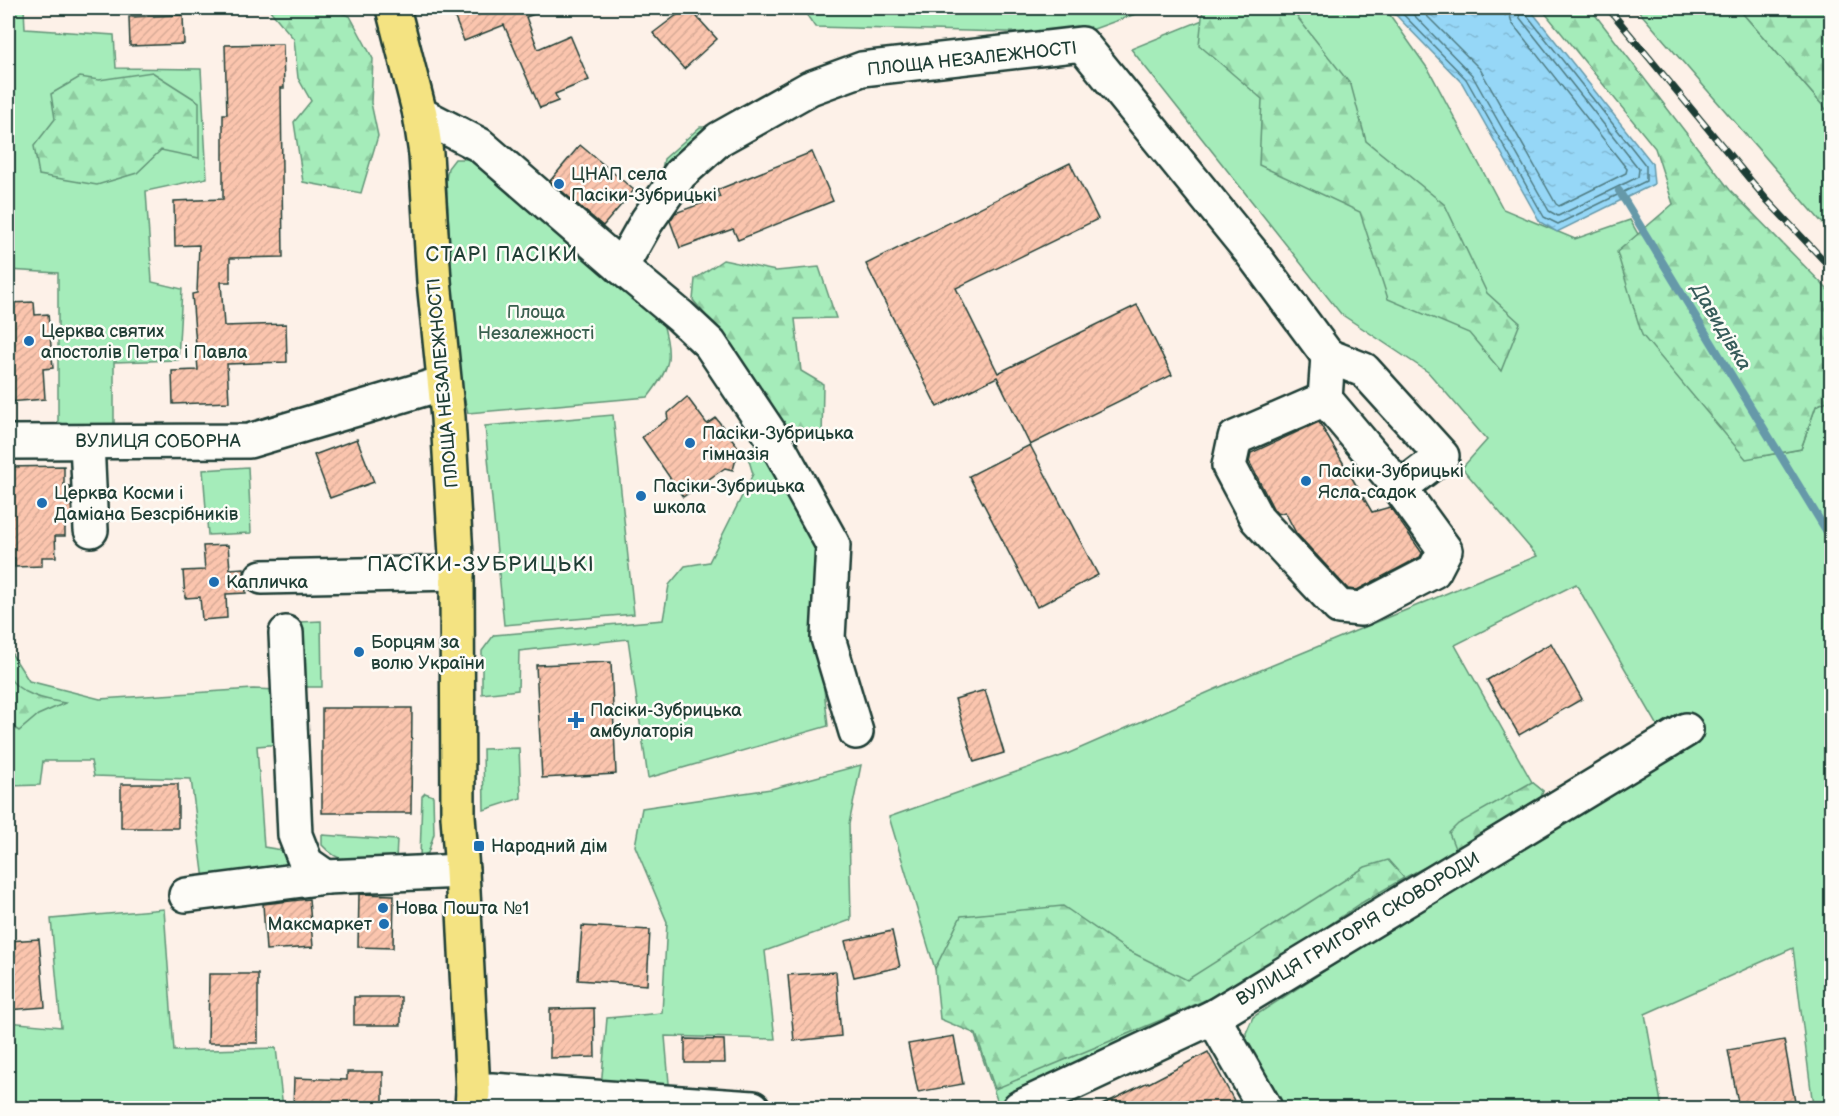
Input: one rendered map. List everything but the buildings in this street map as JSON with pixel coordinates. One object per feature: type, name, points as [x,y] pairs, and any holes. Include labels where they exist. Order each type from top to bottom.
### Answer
[{"type":"main road","name":"ПЛОЩА НЕЗАЛЕЖНОСТІ","points":[[393,8],[420,114],[426,154],[434,281],[448,418],[457,573],[458,816],[472,1100]]},
{"type":"street","name":"ПЛОЩА НЕЗАЛЕЖНОСТІ","points":[[621,267],[647,221],[680,174],[719,139],[810,88],[862,69],[1082,44],[1251,252],[1328,356]]},
{"type":"street","points":[[420,114],[480,145],[710,344],[777,444],[833,545],[828,638],[856,732]]},
{"type":"street","points":[[1325,399],[1235,438],[1229,466],[1257,519],[1340,607],[1360,609],[1434,571],[1445,550],[1400,488],[1325,399],[1328,356],[1364,370],[1442,456],[1400,488]]},
{"type":"street","name":"ВУЛИЦЯ СОБОРНА","points":[[8,442],[249,441],[444,383]]},
{"type":"street","points":[[87,442],[91,530]]},
{"type":"street","points":[[262,577],[457,573]]},
{"type":"street","points":[[286,633],[296,835],[306,863],[326,877]]},
{"type":"street","name":"ВУЛИЦЯ ГРИГОРІЯ СКОВОРОДИ","points":[[1019,1108],[1213,1017],[1686,730]]},
{"type":"street","points":[[186,895],[326,877],[462,871]]},
{"type":"street","points":[[1213,1017],[1265,1108]]},
{"type":"street","points":[[472,1100],[492,1090],[624,1104],[753,1108]]},
{"type":"green space","points":[[8,8],[24,8],[25,29],[114,35],[116,68],[201,69],[207,178],[146,191],[152,282],[182,289],[178,360],[114,362],[114,427],[94,435],[58,422],[58,273],[8,270]]},
{"type":"green space","points":[[268,8],[327,8],[350,16],[373,59],[371,103],[378,136],[361,193],[303,182],[294,122],[311,101],[298,78],[294,39]]},
{"type":"green space","points":[[802,8],[1152,8],[1080,34],[815,27]]},
{"type":"green space","points":[[1203,8],[1290,8],[1351,85],[1366,141],[1445,205],[1487,293],[1520,323],[1501,371],[1469,333],[1388,299],[1360,212],[1259,165],[1262,99],[1199,45]]},
{"type":"green space","points":[[1232,8],[1385,8],[1430,72],[1503,209],[1575,239],[1630,220],[1763,456],[1801,449],[1816,406],[1831,399],[1831,1103],[1813,1106],[1793,948],[1645,1014],[1662,1108],[1279,1108],[1247,1052],[1246,1033],[1253,1017],[1381,934],[1689,749],[1658,726],[1576,584],[1455,645],[1532,782],[1543,791],[1456,851],[1404,878],[1363,910],[1207,1009],[999,1106],[967,1012],[935,969],[889,817],[1067,754],[1227,684],[1537,556],[1462,468],[1487,440],[1428,372],[1341,314],[1131,49]]},
{"type":"green space","points":[[1541,8],[1590,8],[1730,190],[1831,293],[1831,399],[1816,406],[1801,449],[1746,459],[1642,335],[1617,252],[1673,204],[1655,148]]},
{"type":"green space","points":[[1636,8],[1738,8],[1831,115],[1831,233]]},
{"type":"green space","points":[[1738,8],[1831,8],[1831,115]]},
{"type":"green space","points":[[152,72],[199,102],[199,158],[161,150],[137,173],[97,185],[39,175],[34,146],[55,119],[51,94],[80,77],[99,80]]},
{"type":"green space","points":[[700,127],[707,127],[710,131],[673,185],[662,169],[664,159]]},
{"type":"green space","name":"Площа Незалежності","points":[[455,159],[468,159],[662,320],[668,343],[668,361],[661,378],[648,397],[468,413],[457,369],[446,179],[448,168]]},
{"type":"green space","points":[[723,260],[776,271],[819,267],[836,318],[795,319],[801,371],[823,384],[822,440],[775,422],[707,317],[693,300],[695,279]]},
{"type":"green space","points":[[613,415],[634,614],[504,625],[485,426]]},
{"type":"green space","points":[[756,443],[823,548],[817,624],[828,726],[648,778],[628,639],[519,651],[518,690],[482,694],[482,651],[494,635],[663,620],[669,585],[685,566],[709,562],[753,474],[747,454]]},
{"type":"green space","points":[[248,467],[251,533],[208,535],[203,470]]},
{"type":"green space","points":[[321,621],[322,687],[302,687],[300,622]]},
{"type":"green space","points":[[8,648],[29,681],[100,699],[253,689],[280,690],[282,744],[257,746],[264,847],[288,851],[299,874],[204,880],[191,779],[94,776],[91,761],[43,761],[40,785],[8,786]]},
{"type":"green space","points":[[8,675],[12,682],[25,691],[41,698],[65,703],[38,715],[19,731],[8,724]]},
{"type":"green space","points":[[519,748],[521,798],[484,810],[483,749]]},
{"type":"green space","points":[[861,765],[849,824],[851,920],[765,951],[775,1039],[665,1036],[670,1095],[601,1088],[607,1018],[662,1013],[667,922],[635,846],[642,808],[771,789]]},
{"type":"green space","points":[[1532,782],[1543,791],[1538,807],[1456,851],[1449,833],[1458,824]]},
{"type":"green space","points":[[425,793],[433,796],[434,834],[428,853],[420,857],[422,796]]},
{"type":"green space","points":[[322,835],[397,840],[396,861],[356,862],[338,858],[322,845]]},
{"type":"green space","points":[[1388,860],[1404,878],[1363,902],[1247,981],[1161,1020],[995,1089],[976,1034],[940,1019],[935,969],[961,916],[1063,906],[1127,950],[1187,980],[1365,867]]},
{"type":"green space","points":[[164,909],[174,1051],[276,1048],[283,1108],[8,1108],[8,1022],[61,1027],[51,919]]},
{"type":"water","points":[[1391,8],[1529,8],[1652,163],[1654,184],[1557,232],[1540,222],[1462,83]]},
{"type":"waterway","name":"Давидівка","points":[[1619,191],[1832,540]]},
{"type":"railway","points":[[1608,8],[1766,199],[1832,269]]},
{"type":"place","name":"ЦНАП села Пасіки-Зубрицькі","points":[[559,184]]},
{"type":"place","name":"Церква святих апостолів Петра і Павла","points":[[29,341]]},
{"type":"place","name":"Пасіки-Зубрицька гімназія","points":[[690,443]]},
{"type":"place","name":"Пасіки-Зубрицькі Ясла-садок","points":[[1306,481]]},
{"type":"place","name":"Пасіки-Зубрицька школа","points":[[641,496]]},
{"type":"place","name":"Церква Косми і Даміана Безсрібників","points":[[42,503]]},
{"type":"place","name":"Капличка","points":[[214,582]]},
{"type":"place","name":"Борцям за волю України","points":[[359,652]]},
{"type":"place","name":"Пасіки-Зубрицька амбулаторія","points":[[576,720]]},
{"type":"place","name":"Народний дім","points":[[479,846]]},
{"type":"place","name":"Нова Пошта №1","points":[[383,908]]},
{"type":"place","name":"Максмаркет","points":[[384,924]]},
{"type":"district","name":"СТАРІ ПАСІКИ","points":[[502,255]]},
{"type":"district","name":"ПАСІКИ-ЗУБРИЦЬКІ","points":[[481,564]]}]
